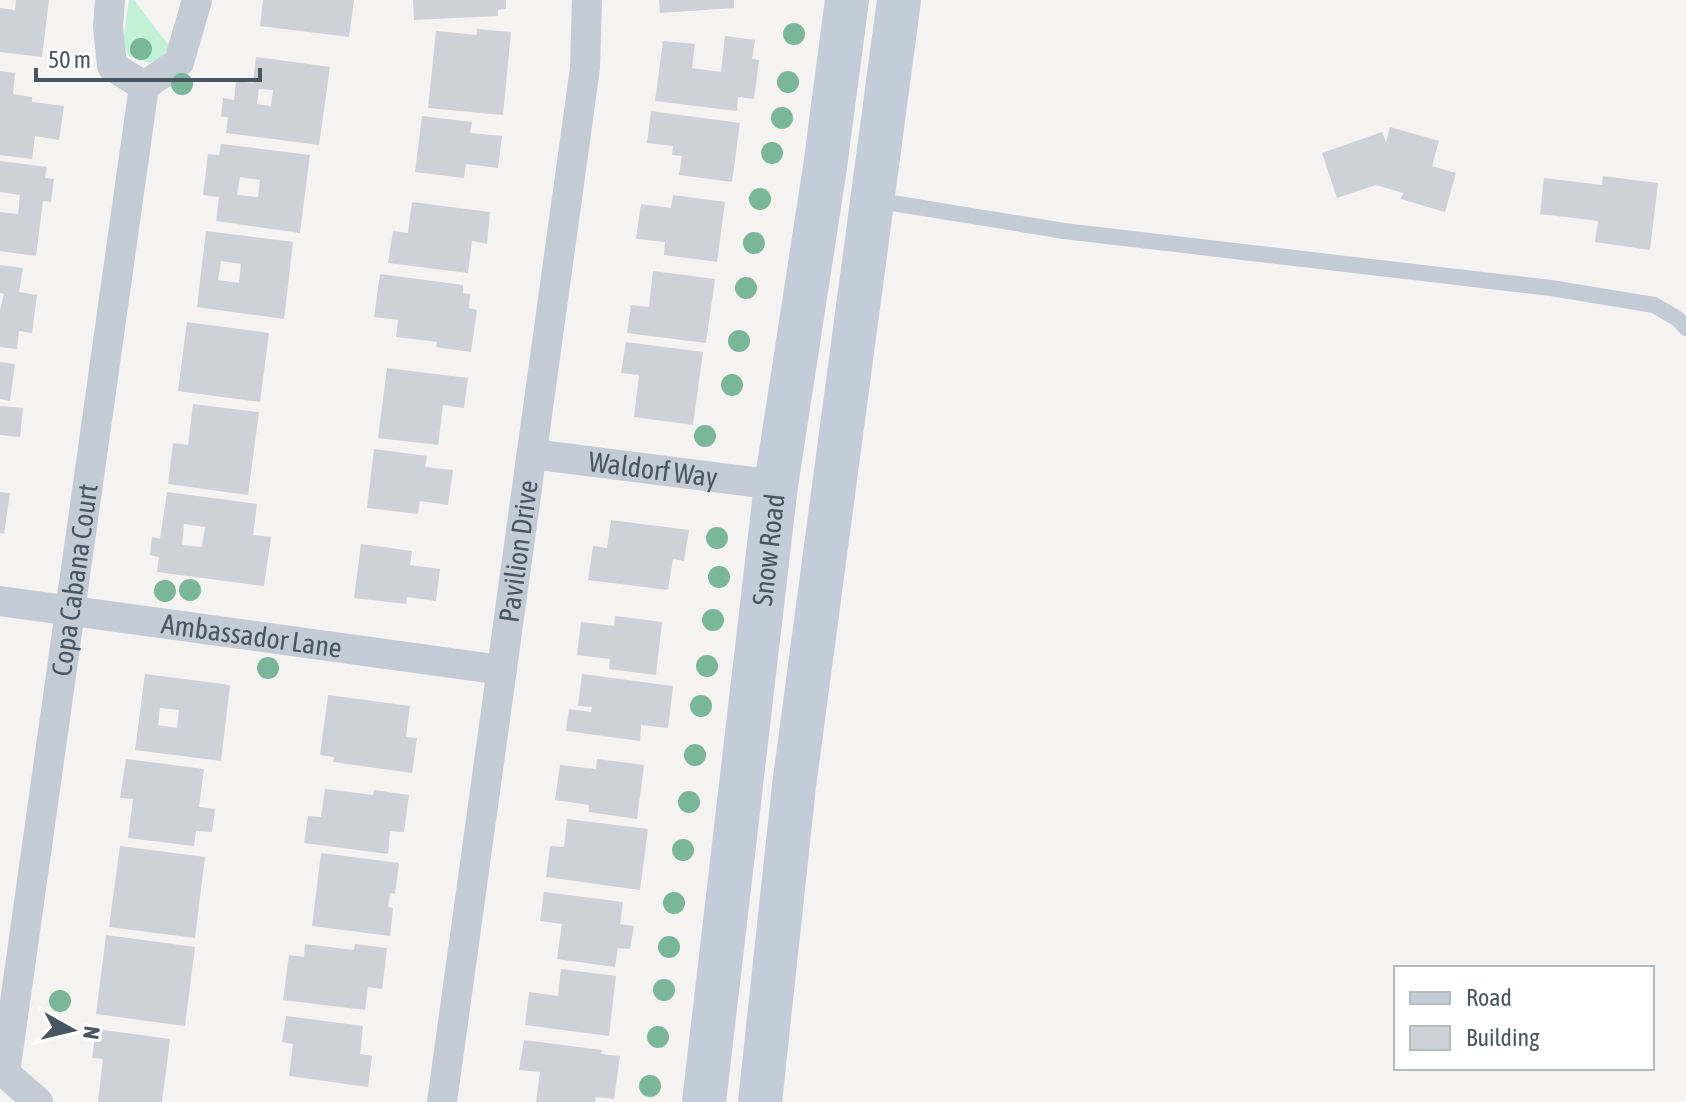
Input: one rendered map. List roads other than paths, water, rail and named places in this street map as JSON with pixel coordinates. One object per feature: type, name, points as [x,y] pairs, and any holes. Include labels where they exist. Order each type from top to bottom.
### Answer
[{"type":"main road","name":"Snow Road","points":[[704,1102],[776,485],[825,167],[847,0]]},
{"type":"main road","name":"Snow Road","points":[[760,1102],[794,786],[899,0]]},
{"type":"main road","points":[[825,167],[874,186]]},
{"type":"main road","points":[[776,485],[800,506],[810,529],[785,746],[794,786]]},
{"type":"street","points":[[110,0],[108,26],[112,66],[144,86],[179,62],[197,0]]},
{"type":"street","name":"Pavilion Drive","points":[[442,1102],[585,68],[587,0]]},
{"type":"street","name":"Copa Cabana Court","points":[[38,1102],[2,1074],[144,86]]},
{"type":"street","name":"Waldorf Way","points":[[532,454],[776,485]]},
{"type":"street","name":"Ambassador Lane","points":[[0,601],[502,670]]},
{"type":"lane","points":[[874,186],[1064,231],[1566,291],[1654,305],[1678,319],[1686,328]]}]
